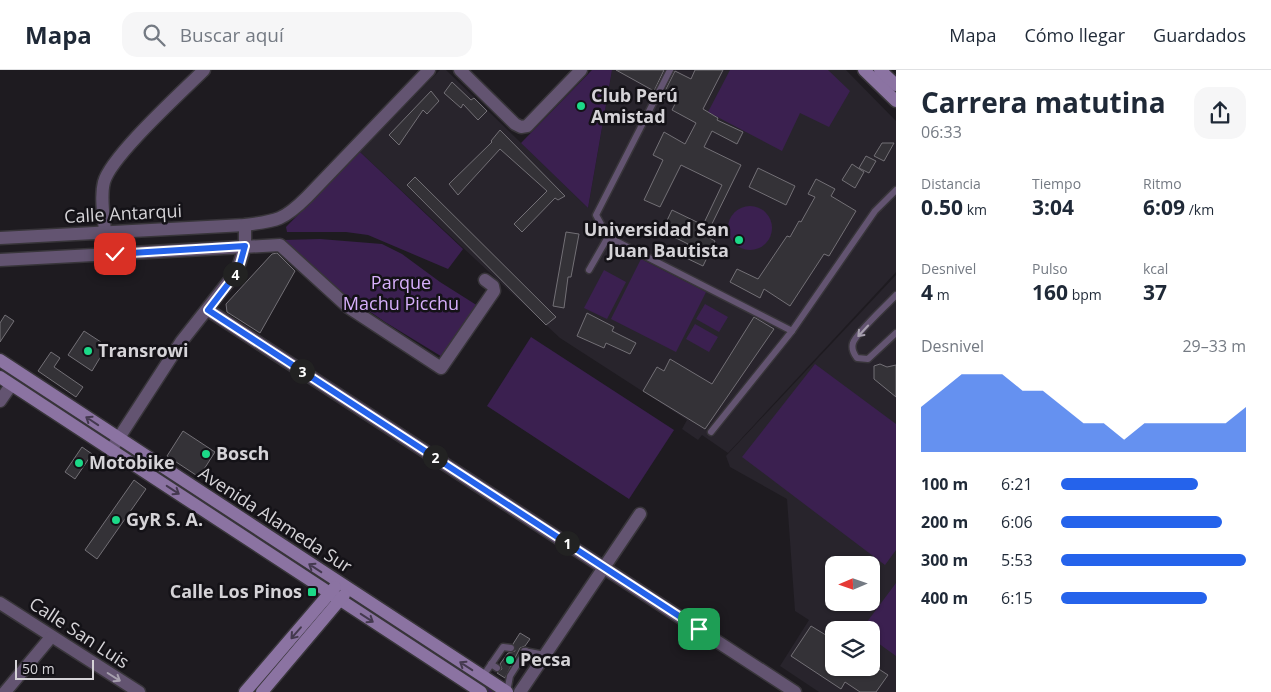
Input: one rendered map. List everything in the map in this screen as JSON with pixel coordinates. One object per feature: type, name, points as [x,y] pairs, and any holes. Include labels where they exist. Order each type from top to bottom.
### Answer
[{"type":"main road","points":[[864,70],[884,75],[896,85]]},
{"type":"main road","points":[[884,75],[896,101]]},
{"type":"main road","name":"Avenida Alameda Sur","points":[[0,360],[507,692]]},
{"type":"main road","name":"Avenida Alameda Sur","points":[[0,377],[480,692]]},
{"type":"main road","points":[[262,692],[343,586]]},
{"type":"main road","points":[[245,692],[335,597]]},
{"type":"street","points":[[105,232],[102,197],[104,182],[109,173],[130,145],[204,70]]},
{"type":"street","name":"Calle Antarqui","points":[[2,239],[246,225],[281,219],[291,213],[429,70]]},
{"type":"street","points":[[460,70],[515,124],[521,127],[527,126],[581,70]]},
{"type":"street","points":[[111,450],[182,342],[238,271],[245,246],[246,225]]},
{"type":"street","points":[[0,260],[274,244],[285,248],[348,307],[441,368],[494,291],[493,286],[485,280]]},
{"type":"street","points":[[208,310],[795,692]]},
{"type":"street","points":[[0,401],[11,385]]},
{"type":"street","points":[[523,688],[603,566],[640,514]]},
{"type":"street","name":"Calle San Luis","points":[[0,603],[51,638],[139,692]]},
{"type":"street","points":[[5,692],[51,638]]},
{"type":"lane","points":[[670,70],[596,215],[608,237],[792,330]]},
{"type":"lane","points":[[711,432],[792,330],[875,211],[896,190]]},
{"type":"lane","points":[[589,270],[608,237]]},
{"type":"lane","points":[[896,295],[855,339],[852,349],[854,354],[863,360],[868,359],[896,333]]},
{"type":"lane","points":[[483,676],[503,647],[510,648]]},
{"type":"lane","points":[[507,692],[508,676],[524,651],[545,655]]},
{"type":"lane","points":[[491,664],[498,668]]},
{"type":"lane","points":[[508,676],[523,688]]},
{"type":"shaded area","name":"Universidad San Juan Bautista","points":[[440,70],[446,70],[588,208],[612,70],[846,70],[896,121],[896,272],[728,453],[702,435],[698,440],[682,429],[687,420],[560,338],[360,152]]},
{"type":"shaded area","points":[[896,275],[896,692],[819,692],[780,666],[809,620],[795,611],[787,499],[730,467],[726,456]]},
{"type":"green space","name":"Club Perú Amistad","points":[[592,70],[612,70],[588,208],[521,143]]},
{"type":"green space","points":[[730,70],[828,70],[850,91],[829,127],[800,113],[782,151],[708,112]]},
{"type":"green space","name":"Parque Machu Picchu","points":[[360,152],[463,249],[448,269],[368,235],[346,232],[287,232],[286,227]]},
{"type":"green space","points":[[754,206],[766,212],[771,219],[771,237],[766,244],[759,249],[746,250],[738,247],[731,240],[728,224],[731,216],[738,209]]},
{"type":"green space","name":"Parque Machu Picchu","points":[[320,239],[382,244],[402,254],[440,282],[478,306],[444,358],[385,322],[330,284],[283,240]]},
{"type":"green space","points":[[641,259],[706,292],[676,352],[611,319]]},
{"type":"green space","points":[[604,270],[626,282],[607,319],[584,308]]},
{"type":"green space","points":[[705,304],[728,317],[719,332],[696,319]]},
{"type":"green space","points":[[695,324],[718,337],[709,352],[686,339]]},
{"type":"green space","points":[[531,337],[674,430],[629,499],[487,406]]},
{"type":"green space","points":[[815,364],[896,424],[896,550],[885,565],[880,561],[880,556],[873,556],[742,457]]},
{"type":"green space","points":[[896,583],[896,656],[880,644],[880,621],[868,621],[875,611],[880,611],[880,604]]},
{"type":"green space","points":[[356,600],[498,692],[489,692],[354,604]]},
{"type":"building","points":[[616,70],[664,70],[654,91]]},
{"type":"building","points":[[695,70],[723,70],[703,109],[718,118],[717,120],[743,132],[737,144],[712,131],[704,147],[741,165],[706,236],[715,241],[703,266],[682,256],[688,244],[662,231],[672,210],[703,225],[722,185],[681,165],[660,207],[644,200],[663,160],[653,155],[664,132],[685,144],[696,123],[672,110],[675,104],[662,97],[675,71],[691,79]]},
{"type":"building","points":[[452,82],[471,100],[474,98],[487,111],[478,120],[463,104],[461,108],[444,93]]},
{"type":"building","points":[[431,91],[439,101],[427,114],[423,110],[399,145],[389,135]]},
{"type":"building","points":[[500,130],[565,196],[558,200],[555,198],[522,232],[514,224],[547,191],[500,149],[458,195],[449,184],[492,142]]},
{"type":"building","points":[[882,143],[894,143],[884,161],[874,156]]},
{"type":"building","points":[[866,156],[876,161],[869,173],[859,168]]},
{"type":"building","points":[[852,164],[864,172],[855,188],[842,180]]},
{"type":"building","points":[[758,168],[795,186],[786,205],[749,187]]},
{"type":"building","points":[[415,177],[556,317],[546,325],[407,185]]},
{"type":"building","points":[[816,179],[835,189],[831,196],[856,211],[829,256],[824,254],[790,306],[764,289],[760,298],[730,282],[737,269],[758,279],[787,236],[790,237],[799,221],[801,222],[815,197],[808,194]]},
{"type":"building","points":[[566,232],[579,234],[571,277],[568,277],[564,308],[553,306]]},
{"type":"building","points":[[277,253],[295,271],[260,333],[227,312],[226,304],[272,254]]},
{"type":"building","points":[[587,313],[614,327],[612,331],[636,343],[630,354],[606,343],[604,348],[577,336]]},
{"type":"building","points":[[5,315],[14,321],[0,342],[0,323]]},
{"type":"building","points":[[754,317],[774,329],[705,429],[643,391],[657,367],[664,371],[670,359],[712,384]]},
{"type":"building","name":"Transrowi","points":[[84,331],[107,346],[92,371],[68,355]]},
{"type":"building","points":[[51,352],[60,358],[54,367],[83,387],[76,397],[38,371]]},
{"type":"building","points":[[880,364],[887,367],[896,365],[896,397],[874,379],[874,366]]},
{"type":"building","name":"Bosch","points":[[183,431],[215,452],[199,477],[167,456]]},
{"type":"building","name":"Motobike","points":[[82,447],[92,454],[75,479],[65,472]]},
{"type":"building","name":"GyR S. A.","points":[[134,480],[146,489],[97,559],[85,550]]},
{"type":"building","points":[[811,626],[825,635],[825,676],[880,676],[880,670],[888,675],[876,692],[860,692],[845,682],[841,689],[791,656]]},
{"type":"building","name":"Pecsa","points":[[520,633],[530,639],[525,646],[520,648],[505,678],[497,673],[502,669],[500,664],[508,653],[515,651],[513,644]]},
{"type":"place","name":"Club Perú Amistad","points":[[581,106]]},
{"type":"place","name":"Universidad San Juan Bautista","points":[[739,240]]},
{"type":"place","name":"Transrowi","points":[[88,351]]},
{"type":"place","name":"Bosch","points":[[206,454]]},
{"type":"place","name":"Motobike","points":[[79,463]]},
{"type":"place","name":"GyR S. A.","points":[[116,520]]},
{"type":"place","name":"Calle Los Pinos","points":[[312,592]]},
{"type":"place","name":"Pecsa","points":[[510,660]]},
{"type":"route","points":[[115,254],[245,246],[238,271],[208,310],[699,629]]}]
